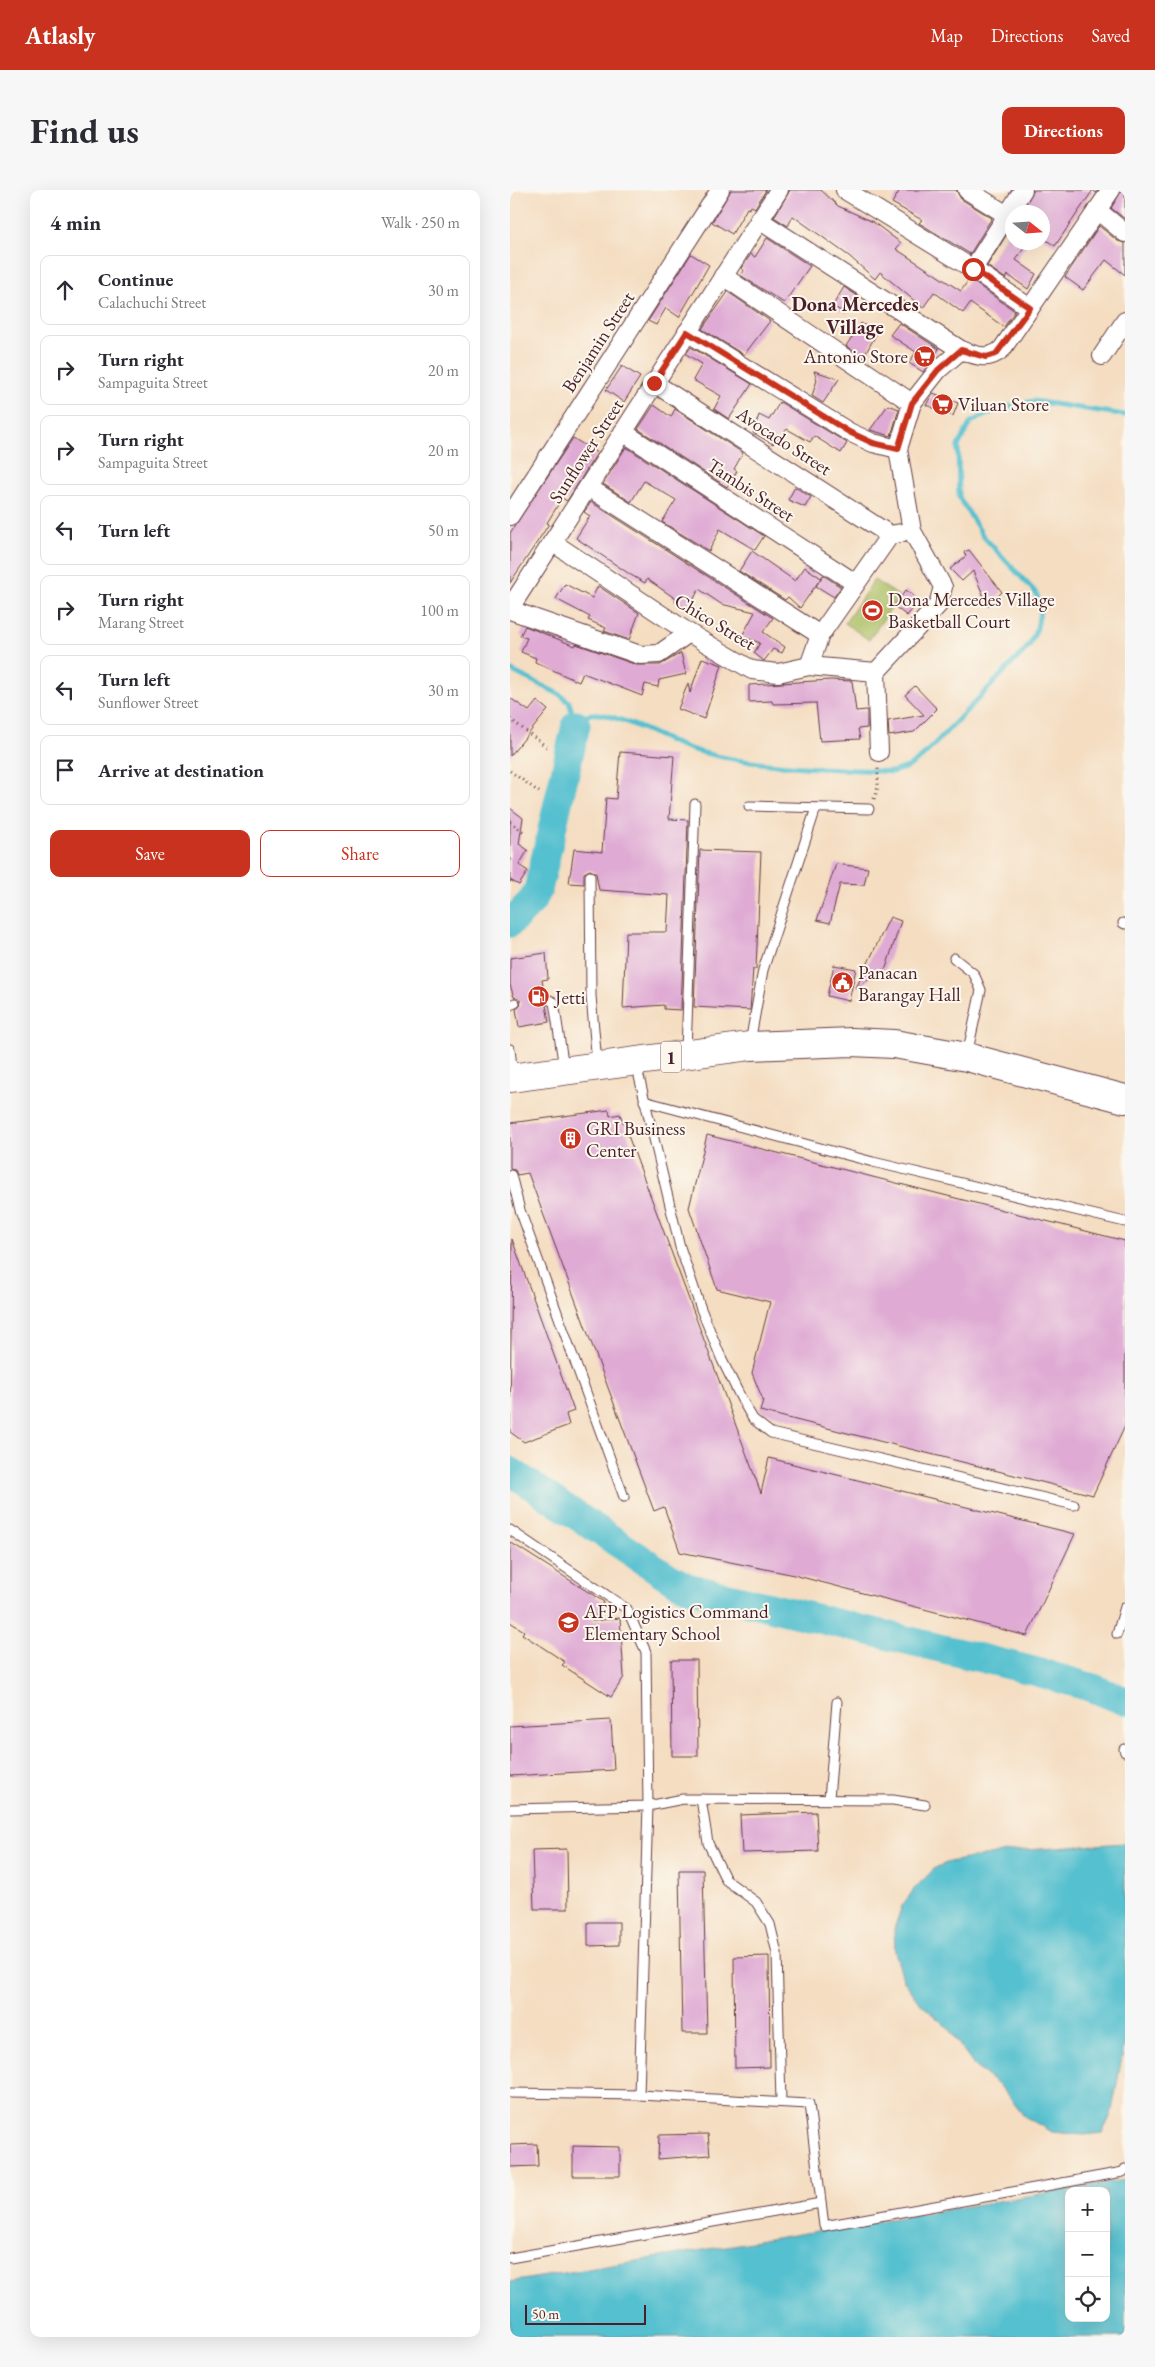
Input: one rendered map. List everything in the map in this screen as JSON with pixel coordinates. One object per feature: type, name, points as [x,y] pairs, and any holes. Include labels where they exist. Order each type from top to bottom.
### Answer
[{"type":"highway","name":"1","points":[[512,1078],[750,1046],[852,1042],[894,1044],[967,1057],[1125,1099]]},
{"type":"street","name":"Benjamin Street","points":[[510,516],[720,190]]},
{"type":"street","name":"Sunflower Street","points":[[510,609],[778,190]]},
{"type":"street","points":[[845,190],[973,269],[1030,308]]},
{"type":"street","points":[[967,190],[1005,214]]},
{"type":"street","points":[[1014,205],[1024,190]]},
{"type":"street","points":[[759,220],[961,350],[986,357],[996,354],[1111,190]]},
{"type":"street","points":[[1098,210],[1125,232]]},
{"type":"street","points":[[973,269],[1005,218]]},
{"type":"street","points":[[723,276],[912,403]]},
{"type":"street","points":[[1102,356],[1125,321]]},
{"type":"street","points":[[687,332],[849,432],[873,443],[898,449]]},
{"type":"street","points":[[878,752],[876,672],[938,605],[943,587],[940,578],[912,531],[898,449],[912,403],[938,370],[961,350]]},
{"type":"street","name":"Avocado Street","points":[[654,383],[890,535]]},
{"type":"street","name":"Tambis Street","points":[[623,432],[855,584]]},
{"type":"street","points":[[588,487],[820,635]]},
{"type":"street","points":[[809,666],[820,635],[890,535],[912,531]]},
{"type":"street","name":"Chico Street","points":[[552,542],[689,633],[752,670],[778,673],[809,666],[876,672]]},
{"type":"street","points":[[510,609],[640,655],[658,654],[689,633]]},
{"type":"lane","points":[[686,1055],[695,804]]},
{"type":"lane","points":[[749,806],[869,809]]},
{"type":"lane","points":[[750,1046],[763,970],[816,808]]},
{"type":"lane","points":[[590,876],[590,987],[597,1066]]},
{"type":"lane","points":[[954,958],[974,974],[982,990],[967,1057]]},
{"type":"lane","points":[[545,998],[554,1002],[564,1071]]},
{"type":"lane","points":[[510,1049],[512,1078]]},
{"type":"lane","points":[[635,1062],[680,1247],[701,1309],[722,1360],[754,1419],[771,1432],[1074,1505]]},
{"type":"lane","points":[[644,1101],[728,1121],[873,1162],[1125,1222]]},
{"type":"lane","points":[[511,1175],[520,1210],[624,1497]]},
{"type":"lane","points":[[510,1530],[626,1609],[646,1652],[648,1806],[639,2095]]},
{"type":"lane","points":[[1117,1634],[1125,1607]]},
{"type":"lane","points":[[829,1799],[837,1702]]},
{"type":"lane","points":[[510,1809],[648,1806],[683,1800],[906,1800],[925,1805]]},
{"type":"lane","points":[[700,1800],[708,1843],[726,1880],[756,1902],[772,1931],[777,1953],[781,2102]]},
{"type":"lane","points":[[510,2093],[639,2095],[808,2104],[824,2226],[1059,2185],[1123,2172],[1125,2169]]},
{"type":"lane","points":[[510,2258],[821,2203]]},
{"type":"path","points":[[510,720],[547,747]]},
{"type":"path","points":[[510,771],[539,792]]},
{"type":"path","points":[[869,809],[876,793],[878,776]]},
{"type":"path","points":[[510,822],[524,832]]},
{"type":"green space","name":"Dona Mercedes Village Basketball Court","points":[[874,580],[899,596],[869,640],[845,623]]},
{"type":"water","points":[[1125,1843],[1125,2041],[1111,2115],[1102,2133],[1084,2135],[1052,2132],[1024,2116],[1001,2087],[974,2066],[948,2028],[920,2003],[903,1979],[895,1951],[894,1929],[902,1906],[915,1888],[935,1868],[949,1862],[1013,1851]]},
{"type":"water","points":[[1125,2180],[1125,2337],[510,2337],[510,2282],[1065,2190],[1065,2322],[1110,2322],[1110,2187],[1083,2187]]},
{"type":"building","points":[[731,190],[766,190],[755,208],[751,206],[749,209],[747,208],[732,234],[712,222]]},
{"type":"building","points":[[790,190],[821,190],[838,206],[873,222],[901,243],[896,249],[961,291],[969,279],[1015,311],[1004,327],[970,303],[963,313],[934,292],[923,308],[880,272],[875,279],[849,256],[793,216],[788,226],[774,217]]},
{"type":"building","points":[[900,190],[956,190],[961,199],[992,218],[970,254],[919,223],[922,220],[892,203]]},
{"type":"building","points":[[1034,190],[1093,190],[1055,246],[1050,243],[1050,205],[1025,205]]},
{"type":"building","points":[[1122,190],[1125,190],[1125,219],[1111,208]]},
{"type":"building","points":[[1099,226],[1118,241],[1125,243],[1125,275],[1106,260],[1083,290],[1065,277]]},
{"type":"building","points":[[1005,237],[1005,250],[1023,250],[1016,260],[1036,274],[1028,289],[1008,275],[1006,279],[987,266]]},
{"type":"building","points":[[767,238],[810,266],[784,303],[740,275],[744,270],[741,268],[751,254],[755,257]]},
{"type":"building","points":[[691,254],[709,265],[679,317],[666,308],[656,325],[648,321]]},
{"type":"building","points":[[844,287],[859,297],[847,313],[832,307]]},
{"type":"building","points":[[728,292],[770,321],[744,355],[702,329]]},
{"type":"building","points":[[861,323],[877,333],[863,358],[846,346]]},
{"type":"building","points":[[899,323],[939,349],[923,372],[909,363],[916,352],[890,335]]},
{"type":"building","points":[[691,347],[752,384],[729,419],[714,409],[721,396],[693,380],[702,364],[686,354]]},
{"type":"building","points":[[622,366],[640,377],[624,402],[606,390]]},
{"type":"building","points":[[814,371],[839,379],[823,403],[812,396],[817,380]]},
{"type":"building","name":"Viluan Store","points":[[933,393],[958,403],[953,416],[926,405]]},
{"type":"building","points":[[780,402],[847,443],[841,453],[814,436],[810,442],[787,429],[773,444],[753,433],[759,415],[769,420]]},
{"type":"building","points":[[654,405],[671,417],[675,409],[743,453],[734,469],[737,471],[727,487],[638,429]]},
{"type":"building","points":[[888,405],[899,409],[891,436],[870,430]]},
{"type":"building","points":[[573,438],[597,453],[567,501],[562,498],[547,523],[549,524],[510,583],[510,533]]},
{"type":"building","points":[[626,447],[764,536],[755,550],[720,529],[709,551],[662,522],[676,500],[644,481],[631,502],[603,484]]},
{"type":"building","points":[[795,487],[811,497],[805,507],[788,500]]},
{"type":"building","points":[[591,502],[773,618],[763,632],[785,647],[782,653],[773,649],[764,661],[754,653],[760,643],[742,636],[755,612],[721,604],[699,589],[688,610],[675,602],[676,599],[647,579],[645,583],[631,575],[576,538],[590,516],[584,512]]},
{"type":"building","points":[[969,550],[1002,592],[988,606],[973,571],[962,581],[950,569],[966,556],[964,552]]},
{"type":"building","points":[[752,551],[795,581],[805,567],[821,578],[800,608],[788,597],[785,600],[739,571]]},
{"type":"building","points":[[823,575],[841,587],[834,597],[816,586]]},
{"type":"building","points":[[565,584],[592,598],[598,586],[639,613],[629,640],[604,631],[606,628],[588,620],[590,617],[556,599]]},
{"type":"building","points":[[906,590],[919,600],[907,616],[894,606]]},
{"type":"building","points":[[525,626],[575,646],[576,644],[637,665],[660,665],[681,653],[686,674],[659,680],[658,687],[645,684],[642,696],[583,673],[579,682],[535,662],[536,658],[521,652],[527,638],[520,636]]},
{"type":"building","points":[[702,658],[722,665],[704,719],[678,709],[688,683],[690,693]]},
{"type":"building","points":[[831,680],[852,681],[856,711],[867,710],[867,728],[858,729],[860,739],[820,741],[816,703],[773,704],[772,701],[749,702],[749,685]]},
{"type":"building","points":[[915,686],[937,709],[914,732],[889,736],[888,721],[924,715],[905,695]]},
{"type":"building","points":[[510,698],[529,711],[537,701],[548,710],[510,756]]},
{"type":"building","points":[[620,752],[674,756],[669,819],[688,820],[681,1010],[664,1009],[664,1005],[623,1008],[626,932],[667,932],[669,895],[599,890],[596,873],[590,870],[584,873],[584,884],[569,883],[574,849],[602,852],[606,798],[616,799]]},
{"type":"building","points":[[510,808],[523,818],[519,844],[528,850],[519,865],[528,871],[519,885],[510,880]]},
{"type":"building","points":[[700,850],[761,852],[756,969],[753,969],[750,1010],[694,1007]]},
{"type":"building","points":[[836,864],[868,868],[864,885],[840,884],[830,923],[817,920]]},
{"type":"building","points":[[890,917],[901,921],[886,968],[856,988]]},
{"type":"building","points":[[546,953],[548,979],[542,980],[544,992],[539,998],[546,1005],[549,1022],[519,1027],[516,1009],[520,1006],[521,1001],[514,997],[510,985],[510,958]]},
{"type":"building","name":"Panacan Barangay Hall","points":[[834,965],[856,969],[849,1001],[827,996]]},
{"type":"building","points":[[609,1110],[610,1116],[620,1114],[761,1493],[769,1458],[1075,1534],[1027,1636],[790,1574],[680,1552],[664,1507],[654,1511],[528,1173],[517,1175],[515,1170],[510,1169],[510,1123]]},
{"type":"building","points":[[707,1135],[1125,1241],[1125,1426],[1093,1495],[760,1411],[763,1400],[752,1373],[770,1302],[717,1289],[689,1208]]},
{"type":"building","points":[[512,1239],[574,1411],[566,1414],[569,1425],[524,1442],[510,1432]]},
{"type":"building","name":"AFP Logistics Command Elementary School","points":[[510,1542],[604,1602],[592,1621],[620,1618],[624,1677],[611,1697],[562,1665],[565,1662],[522,1634],[524,1631],[510,1622]]},
{"type":"building","points":[[671,1660],[697,1660],[698,1756],[672,1756]]},
{"type":"building","points":[[611,1720],[614,1770],[510,1776],[510,1726]]},
{"type":"building","points":[[816,1812],[818,1851],[742,1853],[740,1815]]},
{"type":"building","points":[[567,1849],[568,1909],[534,1909],[532,1850]]},
{"type":"building","points":[[679,1870],[703,1870],[707,2033],[682,2033]]},
{"type":"building","points":[[588,1922],[619,1922],[619,1945],[588,1946]]},
{"type":"building","points":[[769,1956],[770,2067],[735,2068],[734,1957]]},
{"type":"building","points":[[708,2134],[710,2155],[658,2159],[659,2135]]},
{"type":"building","points":[[537,2144],[538,2166],[510,2167],[510,2145]]},
{"type":"building","points":[[573,2146],[620,2147],[620,2176],[573,2176]]},
{"type":"waterway","points":[[510,670],[559,694],[569,702],[576,725],[591,714],[610,716],[684,747],[709,754],[761,763],[892,772],[908,767],[922,757],[1029,646],[1037,628],[1041,606],[1036,593],[983,536],[959,497],[958,446],[971,422],[1001,408],[1034,401],[1125,415]]},
{"type":"waterway","points":[[510,923],[532,901],[538,890],[576,725]]},
{"type":"waterway","points":[[510,1471],[670,1578],[687,1587],[1034,1671],[1093,1688],[1125,1701]]},
{"type":"place","name":"Antonio Store","points":[[924,356]]},
{"type":"place","name":"Viluan Store","points":[[942,404]]},
{"type":"place","name":"Dona Mercedes Village Basketball Court","points":[[872,610]]},
{"type":"place","name":"Panacan Barangay Hall","points":[[842,983]]},
{"type":"place","name":"Jetti","points":[[539,997]]},
{"type":"place","name":"GRI Business Center","points":[[570,1139]]},
{"type":"place","name":"AFP Logistics Command Elementary School","points":[[568,1622]]},
{"type":"district","name":"Dona Mercedes Village","points":[[855,316]]},
{"type":"route","points":[[654,383],[687,332],[849,432],[873,443],[898,449],[912,403],[938,370],[961,350],[977,356],[991,357],[996,354],[1002,349],[1030,308],[973,269]]}]
